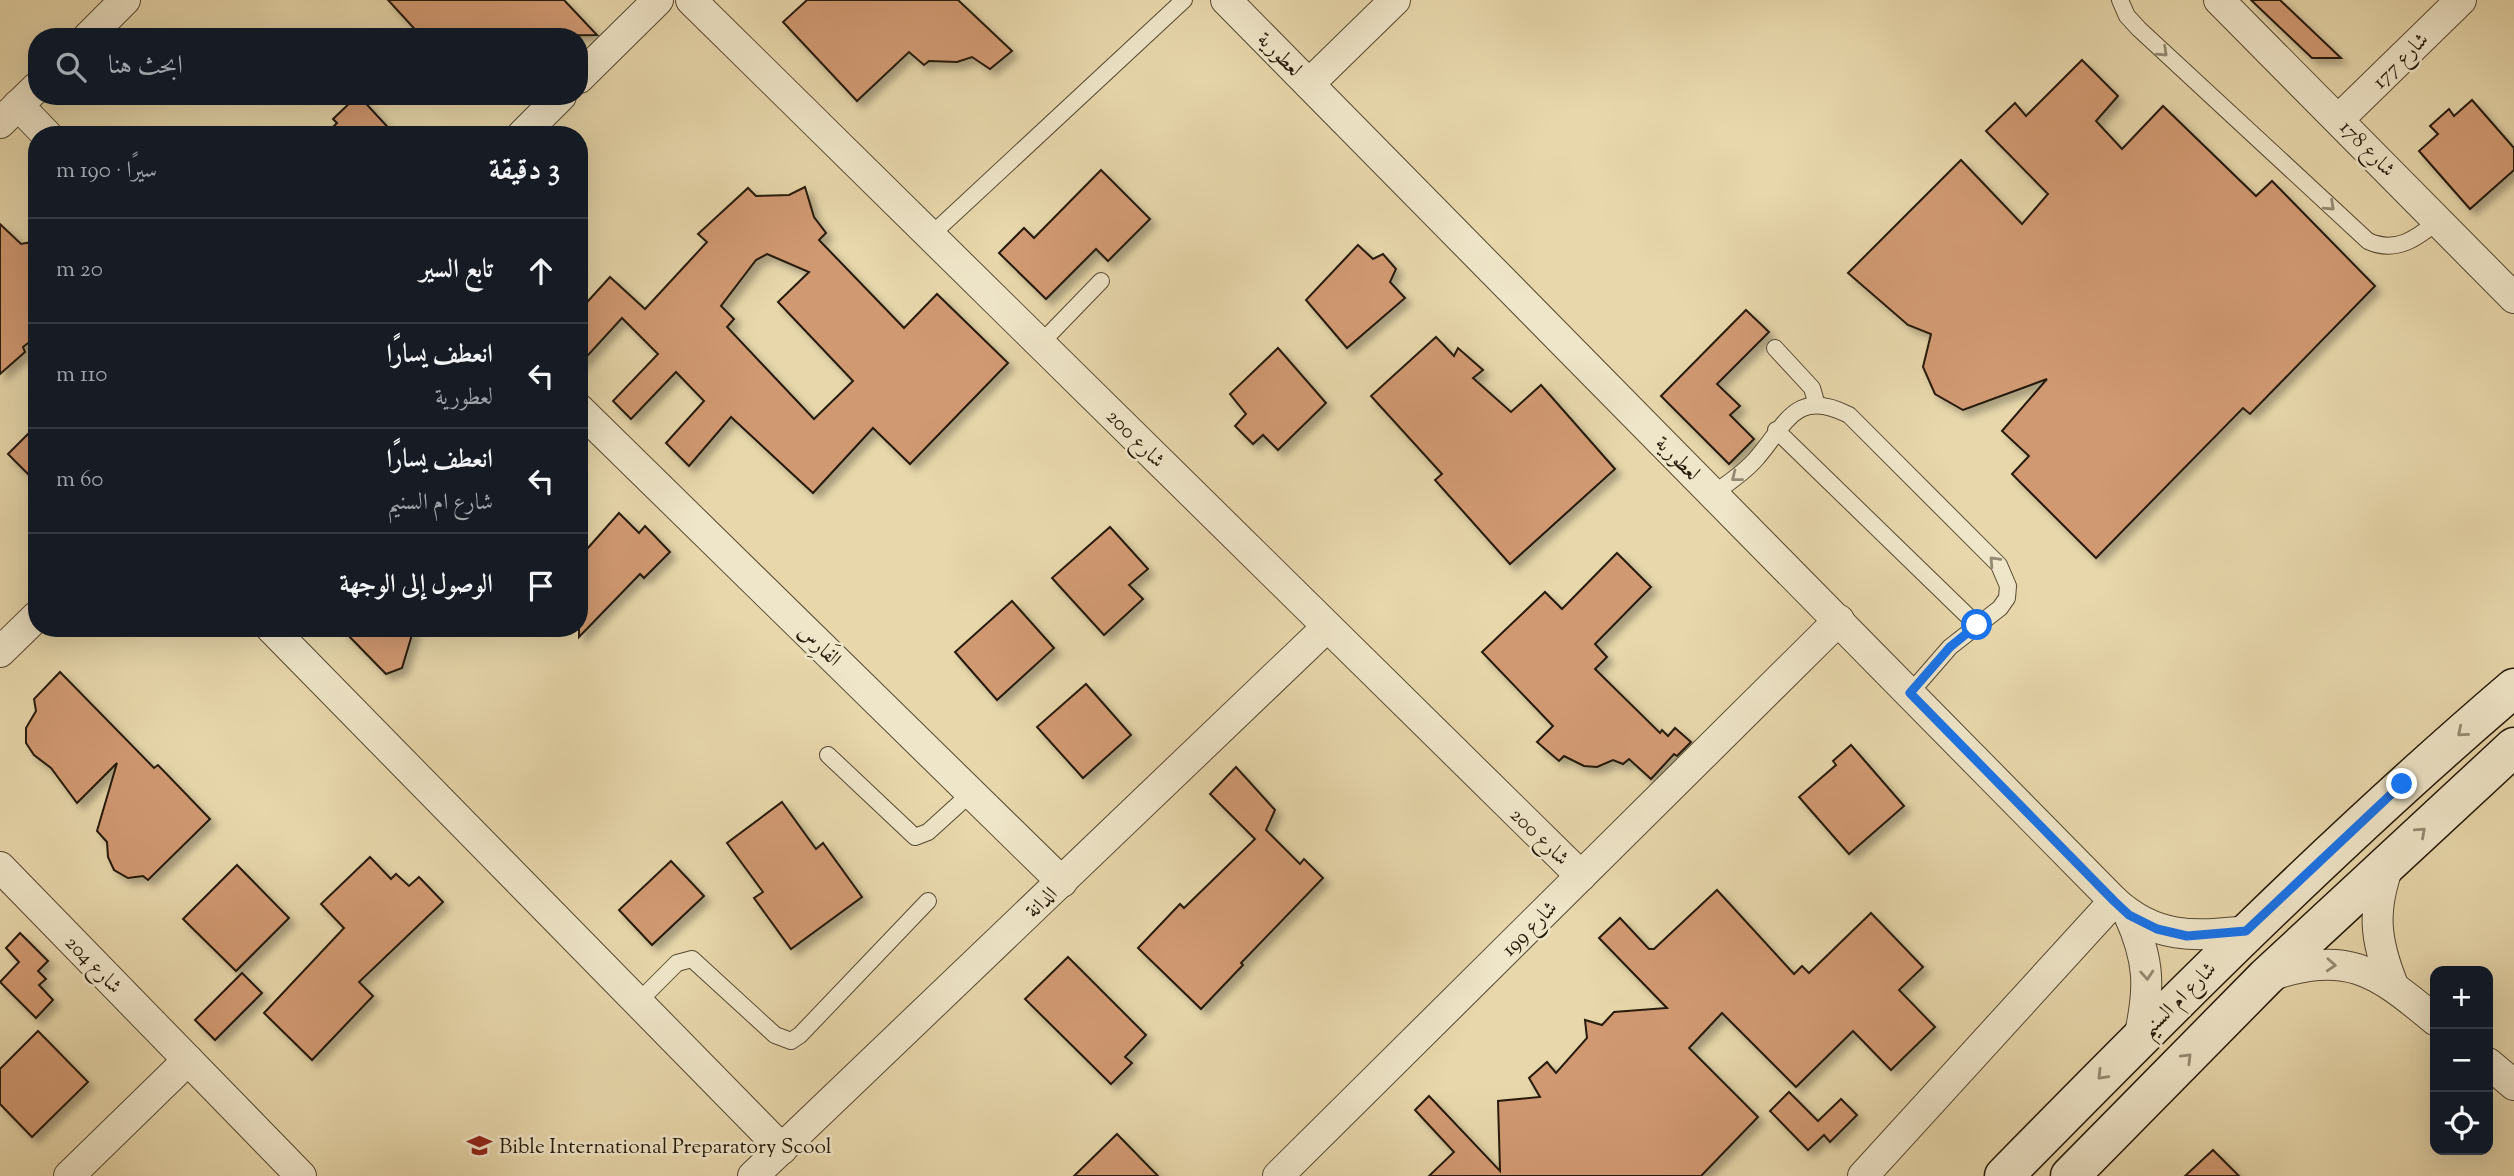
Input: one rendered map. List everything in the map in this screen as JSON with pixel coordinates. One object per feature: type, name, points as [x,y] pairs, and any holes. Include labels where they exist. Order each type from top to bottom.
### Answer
[{"type":"main road","name":"شارع ام السنيم","points":[[2004,1176],[2246,931],[2402,784],[2514,688]]},
{"type":"main road","points":[[2070,1176],[2266,977],[2390,859],[2514,747]]},
{"type":"street","points":[[97,28],[125,0]]},
{"type":"street","points":[[588,69],[658,0]]},
{"type":"street","name":"شارع 200","points":[[691,0],[1581,876]]},
{"type":"street","name":"لعطورية","points":[[1227,0],[2122,908],[2157,929],[2187,936],[2246,931]]},
{"type":"street","points":[[1309,84],[1395,0]]},
{"type":"street","name":"شارع 178","points":[[2219,0],[2514,298]]},
{"type":"street","name":"شارع 177","points":[[2339,119],[2461,0]]},
{"type":"street","points":[[18,105],[38,126]]},
{"type":"street","points":[[531,126],[552,105]]},
{"type":"street","name":"الفَارِس","points":[[588,418],[1062,881]]},
{"type":"street","name":"شارع 199","points":[[1278,1176],[1839,621]]},
{"type":"street","points":[[0,652],[28,625]]},
{"type":"street","name":"الدانة","points":[[754,1176],[1327,627]]},
{"type":"street","points":[[280,637],[782,1149]]},
{"type":"street","points":[[2390,859],[2379,890],[2376,922],[2381,955],[2393,985]]},
{"type":"street","name":"شارع 204","points":[[0,867],[301,1176]]},
{"type":"street","points":[[1863,1176],[2122,908]]},
{"type":"street","name":"لعطورية","points":[[2122,908],[2143,945],[2148,977],[2139,1038]]},
{"type":"street","points":[[2266,977],[2293,968],[2328,963],[2362,969],[2393,985],[2430,1016]]},
{"type":"street","points":[[69,1176],[188,1060]]},
{"type":"street","points":[[2493,1067],[2514,1085]]},
{"type":"lane","points":[[930,236],[1184,0]]},
{"type":"lane","points":[[2120,0],[2127,16],[2139,29],[2368,241],[2379,246],[2402,245],[2438,220]]},
{"type":"lane","points":[[1040,344],[1101,281]]},
{"type":"lane","points":[[1775,348],[1812,388],[1817,405]]},
{"type":"lane","points":[[1713,494],[1747,468],[1786,417],[1801,408],[1817,405],[1834,407],[1849,415],[1999,565],[2006,575],[2007,598],[2000,608],[1950,647],[1910,693]]},
{"type":"lane","points":[[1776,430],[1977,625]]},
{"type":"lane","points":[[828,755],[915,837],[925,836],[971,793]]},
{"type":"lane","points":[[638,1002],[677,964],[692,959],[775,1035],[790,1041],[800,1035],[928,901]]},
{"type":"building","points":[[388,0],[564,0],[597,35],[588,35],[588,28],[414,28]]},
{"type":"building","points":[[807,0],[958,0],[1012,51],[990,69],[972,57],[957,62],[929,61],[924,65],[909,52],[857,101],[783,22]]},
{"type":"building","points":[[2251,0],[2280,0],[2341,58],[2312,58]]},
{"type":"building","points":[[2082,60],[2118,96],[2096,121],[2122,149],[2163,106],[2256,196],[2272,181],[2375,286],[2250,414],[2243,408],[2096,558],[2012,474],[2029,456],[2002,431],[2047,379],[1963,410],[1935,394],[1923,367],[1931,334],[1908,325],[1848,273],[1961,160],[2022,224],[2048,194],[1986,131],[2015,103],[2026,116]]},
{"type":"building","points":[[2472,100],[2514,148],[2514,170],[2470,209],[2419,151],[2438,134],[2430,126],[2449,109],[2454,116]]},
{"type":"building","points":[[348,105],[367,105],[387,126],[334,126],[337,123],[333,119]]},
{"type":"building","points":[[1101,170],[1150,219],[1108,261],[1096,249],[1046,299],[999,253],[1024,228],[1034,238]]},
{"type":"building","points":[[805,187],[814,217],[826,233],[819,240],[904,328],[937,294],[1008,363],[910,464],[873,428],[813,493],[731,417],[689,466],[666,443],[704,401],[676,372],[631,419],[613,401],[658,354],[622,318],[588,355],[588,301],[610,277],[645,309],[707,242],[698,234],[748,188],[756,196],[789,195]],"holes":[[[767,254],[809,272],[778,302],[853,381],[814,419],[727,327],[734,319],[721,306],[756,260]]]},
{"type":"building","points":[[0,224],[21,244],[28,243],[28,343],[23,347],[25,352],[0,374]]},
{"type":"building","points":[[1358,245],[1373,259],[1383,254],[1396,269],[1390,282],[1405,298],[1347,348],[1306,300]]},
{"type":"building","points":[[1746,310],[1769,332],[1717,384],[1740,406],[1730,415],[1754,439],[1729,464],[1661,396]]},
{"type":"building","points":[[1436,337],[1454,356],[1458,348],[1483,370],[1473,378],[1511,412],[1541,385],[1615,469],[1510,564],[1435,480],[1442,474],[1371,396]]},
{"type":"building","points":[[1278,348],[1326,403],[1278,450],[1263,435],[1253,444],[1235,426],[1246,414],[1230,394]]},
{"type":"building","points":[[28,434],[28,474],[8,454]]},
{"type":"building","points":[[619,513],[639,533],[645,526],[670,552],[644,578],[640,574],[588,628],[588,548]]},
{"type":"building","points":[[1110,527],[1148,569],[1129,585],[1143,599],[1104,635],[1052,578]]},
{"type":"building","points":[[1617,553],[1651,587],[1595,644],[1607,657],[1595,669],[1660,733],[1662,730],[1668,736],[1675,728],[1691,742],[1677,756],[1674,754],[1651,779],[1629,759],[1623,764],[1613,760],[1597,767],[1584,766],[1564,756],[1559,761],[1537,742],[1553,726],[1482,652],[1545,592],[1562,609]]},
{"type":"building","points":[[1012,601],[1054,648],[997,700],[955,652]]},
{"type":"building","points":[[350,637],[411,637],[402,668],[386,674]]},
{"type":"building","points":[[60,672],[154,768],[158,765],[210,819],[148,880],[143,876],[128,878],[114,870],[108,857],[107,842],[97,831],[117,763],[77,803],[51,768],[34,755],[26,743],[26,728],[36,711],[34,699]]},
{"type":"building","points":[[1086,684],[1131,735],[1083,778],[1037,727]]},
{"type":"building","points":[[1851,745],[1904,806],[1849,854],[1799,797],[1836,765],[1833,761]]},
{"type":"building","points":[[1236,767],[1275,810],[1266,830],[1300,864],[1304,859],[1323,878],[1201,1009],[1138,948],[1180,904],[1184,908],[1255,839],[1210,794]]},
{"type":"building","points":[[782,802],[816,849],[823,843],[862,897],[791,949],[754,898],[763,892],[727,843]]},
{"type":"building","points":[[370,857],[391,879],[396,874],[409,886],[419,877],[443,902],[359,982],[373,996],[312,1060],[264,1013],[344,928],[321,904]]},
{"type":"building","points":[[671,861],[704,896],[652,945],[619,910]]},
{"type":"building","points":[[237,865],[289,918],[236,971],[183,919]]},
{"type":"building","points":[[1717,890],[1794,974],[1802,966],[1809,973],[1871,913],[1923,967],[1899,990],[1935,1027],[1891,1070],[1853,1031],[1796,1087],[1722,1013],[1689,1048],[1758,1117],[1701,1176],[1429,1176],[1454,1152],[1415,1110],[1429,1096],[1500,1171],[1498,1101],[1540,1097],[1529,1078],[1547,1062],[1556,1073],[1587,1038],[1585,1020],[1602,1025],[1614,1012],[1667,1008],[1599,938],[1620,918],[1649,949],[1654,949]]},
{"type":"building","points":[[20,933],[48,961],[38,971],[46,979],[39,985],[53,1000],[36,1018],[0,982],[19,962],[6,948]]},
{"type":"building","points":[[1068,957],[1146,1035],[1125,1057],[1132,1063],[1111,1084],[1025,999]]},
{"type":"building","points":[[242,973],[262,993],[215,1040],[195,1020]]},
{"type":"building","points":[[38,1031],[88,1082],[32,1137],[0,1104],[0,1069]]},
{"type":"building","points":[[1789,1092],[1818,1121],[1841,1099],[1857,1115],[1830,1142],[1824,1135],[1808,1150],[1770,1111]]},
{"type":"building","points":[[1117,1134],[1158,1176],[1074,1176]]},
{"type":"building","points":[[2213,1150],[2239,1176],[2185,1176]]},
{"type":"place","name":"Bible International Preparatory Scool","points":[[479,1146]]},
{"type":"route","points":[[1977,625],[1950,647],[1910,693],[2114,901],[2129,915],[2157,929],[2187,936],[2246,931],[2402,784]]}]
